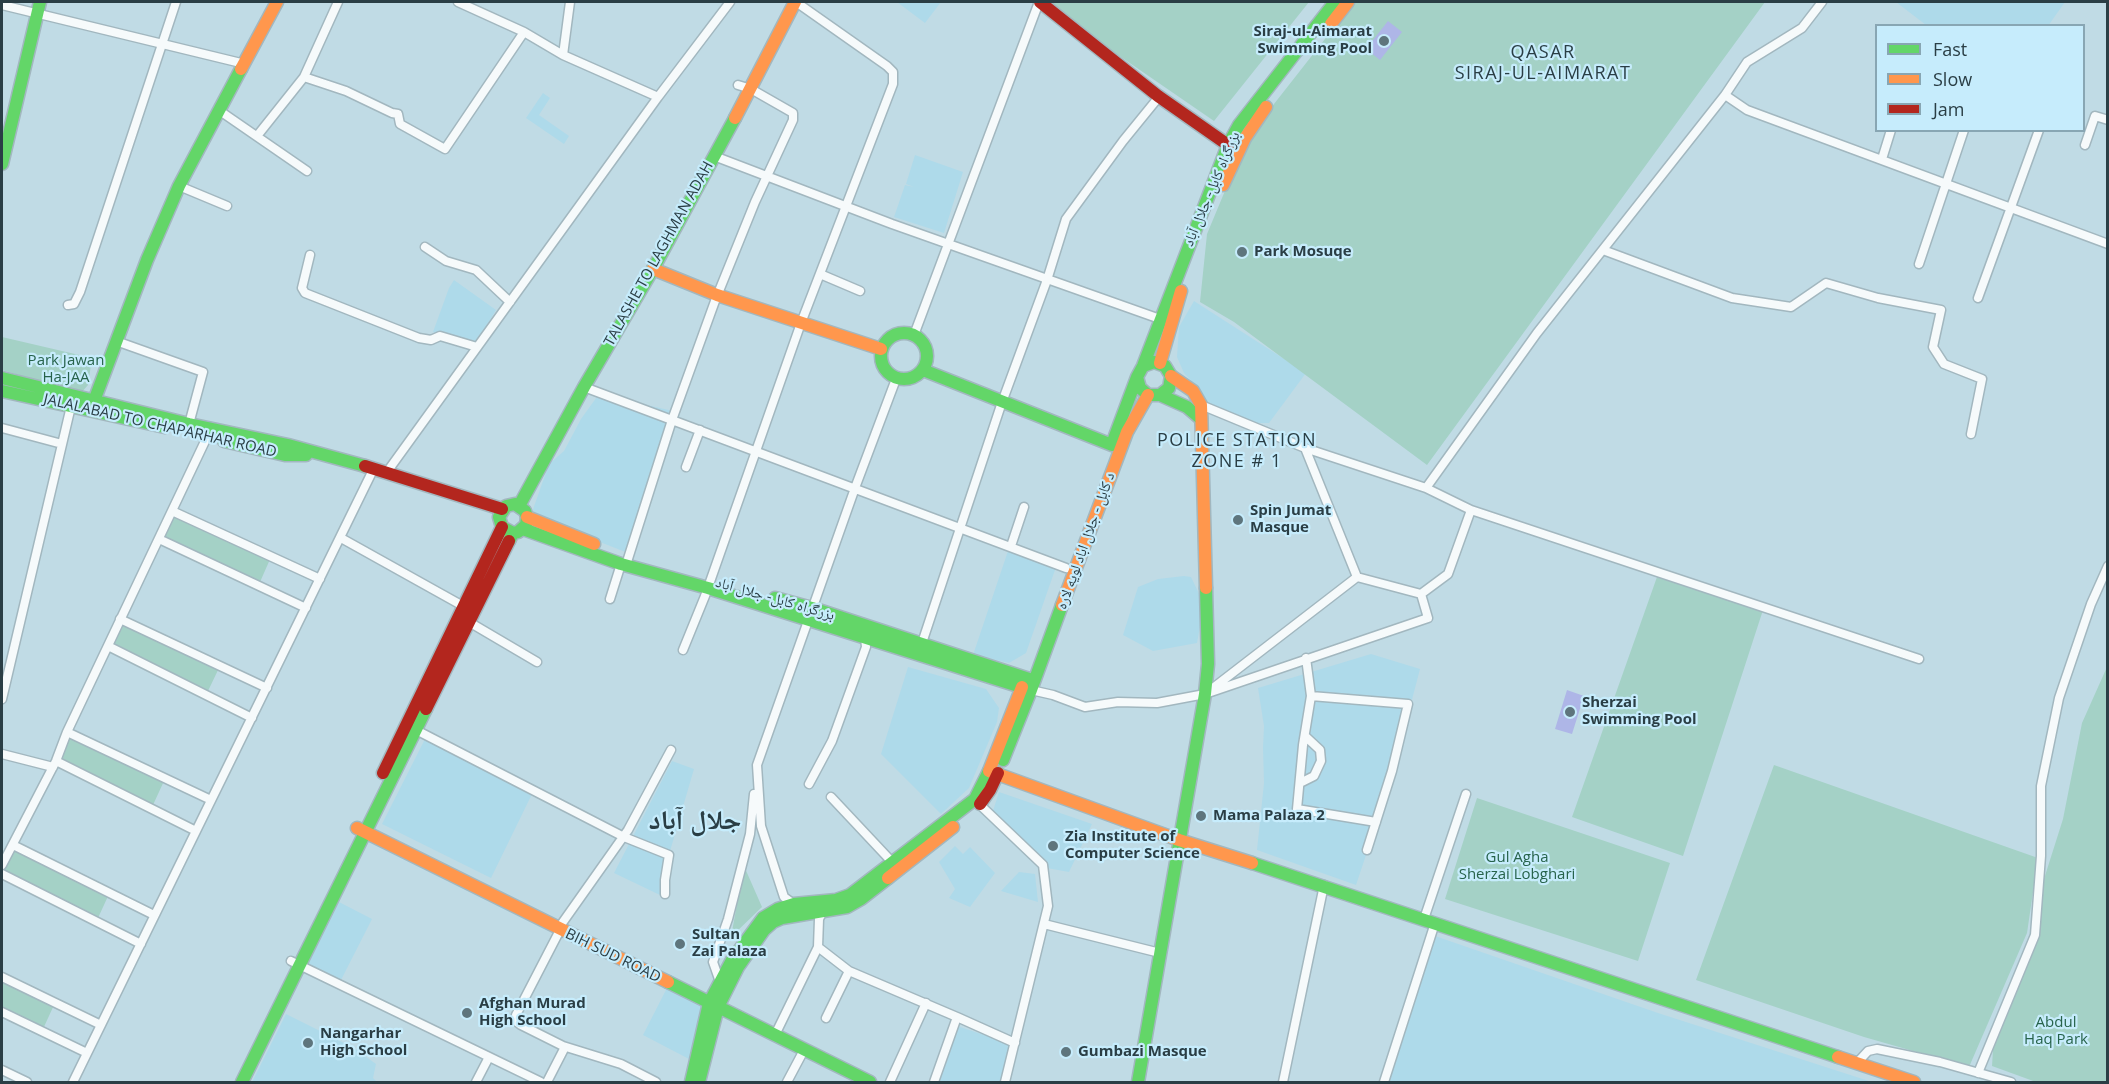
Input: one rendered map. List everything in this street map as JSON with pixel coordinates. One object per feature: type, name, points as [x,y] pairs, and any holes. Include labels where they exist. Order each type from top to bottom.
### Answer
[{"type":"main road","points":[[92,405],[147,260],[179,186],[277,2]]},
{"type":"main road","name":"TALASHE TO LAGHMAN ADAH","points":[[519,506],[584,387],[653,269],[796,2]]},
{"type":"main road","points":[[1039,2],[1158,96],[1228,145]]},
{"type":"main road","name":"بزرگراه کابل- جلال آباد","points":[[516,526],[625,563],[810,613],[1028,684],[1066,568],[1228,145],[1239,125],[1335,2]]},
{"type":"main road","name":"بزرگراه کابل- جلال آباد","points":[[1160,363],[1177,302],[1227,173],[1245,138],[1255,121],[1348,2]]},
{"type":"main road","points":[[2,164],[39,7]]},
{"type":"main road","points":[[653,269],[717,295],[881,349]]},
{"type":"main road","points":[[906,332],[914,335],[926,348],[927,356],[923,370],[911,378],[896,379],[883,367],[880,358],[881,349],[891,336],[906,332]]},
{"type":"main road","points":[[1154,395],[1169,388],[1171,376],[1160,363],[1148,363],[1140,371],[1140,388],[1154,395],[1187,407],[1201,419]]},
{"type":"main road","points":[[923,370],[1112,445]]},
{"type":"main road","points":[[1138,1083],[1205,694],[1208,664],[1201,405],[1193,391],[1171,376]]},
{"type":"main road","name":"JALALABAD TO CHAPARHAR ROAD","points":[[2,378],[72,401]]},
{"type":"main road","name":"JALALABAD TO CHAPARHAR ROAD","points":[[2,391],[72,401],[288,445],[374,468],[502,509]]},
{"type":"main road","name":"د کابل - جلال اباد لویه لاره","points":[[1028,684],[1127,432],[1140,407],[1154,395]]},
{"type":"main road","name":"JALALABAD TO CHAPARHAR ROAD","points":[[92,405],[207,437],[285,455],[320,455]]},
{"type":"main road","points":[[231,1083],[295,963],[361,830],[463,606],[516,526],[525,511],[519,506],[510,504],[502,509],[499,518],[516,526]]},
{"type":"main road","points":[[361,830],[416,730],[516,526]]},
{"type":"main road","name":"بزرگراه کابل- جلال آباد","points":[[810,613],[866,637],[920,649]]},
{"type":"main road","points":[[691,1083],[720,981],[732,960],[763,918],[778,909],[823,911],[847,907],[861,899],[977,802],[993,772],[1028,684]]},
{"type":"main road","points":[[993,772],[1179,840],[1324,885],[1909,1082]]},
{"type":"main road","points":[[699,1083],[713,1005],[764,930],[796,909],[850,895],[977,802]]},
{"type":"main road","name":"BIH SUD ROAD","points":[[361,830],[870,1083]]},
{"type":"main road","points":[[242,1083],[295,963]]},
{"type":"street","points":[[68,305],[74,304],[80,292],[176,2]]},
{"type":"street","points":[[257,136],[304,77],[338,2]]},
{"type":"street","points":[[458,2],[524,32],[563,55],[658,97]]},
{"type":"street","points":[[563,55],[570,2]]},
{"type":"street","points":[[387,472],[658,97],[730,2]]},
{"type":"street","points":[[682,650],[709,584],[801,323],[893,84],[893,72],[796,2]]},
{"type":"street","points":[[914,335],[1039,2]]},
{"type":"street","points":[[1426,488],[1537,333],[1725,95],[1748,62],[1802,28],[1822,2]]},
{"type":"street","points":[[2,4],[39,7],[161,44],[245,64]]},
{"type":"street","points":[[304,77],[346,91],[398,114],[400,124],[445,149],[524,32]]},
{"type":"street","points":[[610,599],[625,563],[672,420],[717,295],[755,202],[793,120],[793,113],[751,89],[738,85]]},
{"type":"street","points":[[1725,95],[1747,110],[2108,244]]},
{"type":"street","points":[[920,649],[959,528],[1047,280],[1066,219],[1158,96]]},
{"type":"street","points":[[220,111],[307,171]]},
{"type":"street","points":[[2085,146],[2095,116],[2108,120]]},
{"type":"street","points":[[1882,159],[1890,132]]},
{"type":"street","points":[[1919,264],[1963,132]]},
{"type":"street","points":[[1978,298],[2038,132]]},
{"type":"street","points":[[714,156],[1047,280],[1160,319]]},
{"type":"street","points":[[179,186],[227,206]]},
{"type":"street","points":[[425,247],[446,261],[476,270],[510,302]]},
{"type":"street","points":[[1603,250],[1732,298],[1791,307],[1826,283],[1878,298],[1941,310],[1933,347],[1944,364],[1982,379],[1971,434]]},
{"type":"street","points":[[310,255],[302,288],[305,293],[419,339],[431,340],[440,336],[477,348]]},
{"type":"street","points":[[820,274],[860,291]]},
{"type":"street","points":[[116,341],[202,372],[189,424]]},
{"type":"street","points":[[720,981],[712,962],[728,919],[750,834],[757,765],[896,379]]},
{"type":"street","points":[[584,387],[1066,568]]},
{"type":"street","points":[[2,699],[72,401]]},
{"type":"street","points":[[1201,405],[1305,448],[1426,488],[1471,510],[1919,659]]},
{"type":"street","points":[[2,428],[62,444]]},
{"type":"street","points":[[686,467],[700,430]]},
{"type":"street","points":[[2,865],[54,764],[207,437]]},
{"type":"street","points":[[1305,448],[1357,577]]},
{"type":"street","points":[[73,1083],[374,468]]},
{"type":"street","points":[[1011,546],[1024,507]]},
{"type":"street","points":[[1421,594],[1448,574],[1471,510]]},
{"type":"street","points":[[172,511],[320,579]]},
{"type":"street","points":[[341,538],[463,606]]},
{"type":"street","points":[[159,539],[306,608]]},
{"type":"street","points":[[1978,1072],[2035,935],[2041,856],[2041,786],[2059,698],[2091,604],[2108,566]]},
{"type":"street","points":[[1205,694],[1357,577]]},
{"type":"street","points":[[1357,577],[1421,594]]},
{"type":"street","points":[[1028,684],[1041,684],[1053,695],[1085,707],[1118,702],[1157,703],[1205,694],[1428,618],[1421,594]]},
{"type":"street","points":[[120,619],[267,688]]},
{"type":"street","points":[[469,622],[537,662]]},
{"type":"street","points":[[809,784],[832,741],[863,657],[866,637]]},
{"type":"street","points":[[108,646],[252,718]]},
{"type":"street","points":[[1306,658],[1311,696],[1297,809],[1376,822]]},
{"type":"street","points":[[1311,696],[1408,704],[1392,771],[1367,850]]},
{"type":"street","points":[[416,730],[624,837],[669,855],[665,894]]},
{"type":"street","points":[[67,732],[211,800]]},
{"type":"street","points":[[1300,783],[1314,776],[1321,760],[1320,750],[1305,736]]},
{"type":"street","points":[[656,1083],[621,1064],[563,1046],[521,1025],[517,1022],[516,1015],[560,930],[558,929],[624,837],[671,750]]},
{"type":"street","points":[[2,754],[54,764],[196,831]]},
{"type":"street","points":[[757,765],[761,826],[784,897],[796,909]]},
{"type":"street","points":[[1384,1083],[1467,794]]},
{"type":"street","points":[[831,797],[892,863]]},
{"type":"street","points":[[977,802],[1043,865],[1048,906],[1005,1083]]},
{"type":"street","points":[[13,845],[154,915]]},
{"type":"street","points":[[2,874],[141,944]]},
{"type":"street","points":[[1283,1083],[1324,885]]},
{"type":"street","points":[[775,1035],[818,947],[819,919],[823,911]]},
{"type":"street","points":[[1044,924],[1160,953]]},
{"type":"street","points":[[818,947],[849,970],[1015,1043]]},
{"type":"street","points":[[295,963],[541,1083]]},
{"type":"street","points":[[826,1018],[849,970]]},
{"type":"street","points":[[2,977],[101,1025]]},
{"type":"street","points":[[890,1083],[926,1003]]},
{"type":"street","points":[[2,1012],[87,1053]]},
{"type":"street","points":[[934,1083],[957,1017]]},
{"type":"street","points":[[547,1083],[565,1047],[563,1046]]},
{"type":"street","points":[[1856,1064],[1868,1051],[1877,1049],[1905,1053],[2011,1083]]},
{"type":"street","points":[[787,1083],[804,1050]]},
{"type":"street","points":[[476,1083],[489,1057]]},
{"type":"street","points":[[2,1070],[27,1083]]},
{"type":"shaded area","points":[[897,2],[941,2],[925,23]]},
{"type":"shaded area","points":[[1896,2],[2065,2],[2049,24],[1925,24]]},
{"type":"shaded area","name":"Siraj-ul-Aimarat Swimming Pool","points":[[1388,21],[1402,32],[1380,60],[1366,49]]},
{"type":"shaded area","points":[[543,93],[550,98],[539,115],[569,136],[564,144],[526,118]]},
{"type":"shaded area","points":[[915,155],[963,172],[944,233],[894,217],[905,185],[914,187],[906,184]]},
{"type":"shaded area","points":[[454,280],[496,310],[476,343],[433,332]]},
{"type":"shaded area","points":[[1194,301],[1306,373],[1269,423],[1253,423],[1208,406],[1198,388],[1184,373],[1177,357],[1179,327]]},
{"type":"shaded area","points":[[599,394],[673,411],[628,553],[531,515],[549,464],[564,451],[581,419]]},
{"type":"shaded area","points":[[1009,548],[1056,567],[1026,653],[1009,663],[973,655]]},
{"type":"shaded area","points":[[1191,577],[1204,604],[1197,643],[1153,651],[1123,635],[1138,587],[1158,579]]},
{"type":"shaded area","points":[[1371,654],[1420,669],[1391,780],[1356,885],[1257,850],[1264,783],[1264,726],[1258,688]]},
{"type":"shaded area","points":[[908,667],[986,689],[999,708],[997,722],[969,788],[941,814],[881,754]]},
{"type":"shaded area","name":"Sherzai Swimming Pool","points":[[1567,690],[1584,696],[1572,734],[1555,729]]},
{"type":"shaded area","points":[[425,739],[532,794],[491,878],[382,824]]},
{"type":"shaded area","points":[[672,761],[694,769],[668,858],[660,895],[614,873]]},
{"type":"shaded area","name":"Zia Institute of Computer Science","points":[[999,792],[1092,824],[1069,872],[1047,868],[992,814]]},
{"type":"shaded area","points":[[955,846],[963,854],[970,847],[995,873],[970,907],[949,898],[955,889],[939,862]]},
{"type":"shaded area","points":[[1019,872],[1035,874],[1038,902],[1001,891]]},
{"type":"shaded area","points":[[339,902],[372,919],[339,984],[306,968]]},
{"type":"shaded area","points":[[1435,936],[1658,1013],[1872,1082],[1389,1082]]},
{"type":"shaded area","points":[[668,986],[704,1005],[689,1059],[643,1035]]},
{"type":"shaded area","name":"Nangarhar High School","points":[[286,1014],[354,1048],[376,1064],[373,1078],[377,1082],[252,1082]]},
{"type":"shaded area","points":[[954,1025],[1014,1045],[1000,1082],[934,1082]]},
{"type":"green space","points":[[1041,2],[1309,2],[1214,121]]},
{"type":"green space","points":[[1354,2],[1765,2],[1427,465],[1234,322],[1200,302],[1207,234],[1227,186],[1263,118]]},
{"type":"green space","name":"Park Jawan Ha-JAA","points":[[2,337],[92,358],[88,385],[81,393],[2,370]]},
{"type":"green space","points":[[176,514],[271,557],[260,582],[164,537]]},
{"type":"green space","points":[[1657,577],[1763,610],[1683,856],[1572,817]]},
{"type":"green space","points":[[123,622],[219,668],[208,691],[113,643]]},
{"type":"green space","name":"Abdul Haq Park","points":[[2107,667],[2107,1082],[2036,1082],[1992,1066],[1993,1050],[2039,937],[2044,879],[2063,819],[2082,723]]},
{"type":"green space","points":[[70,735],[164,781],[153,805],[58,758]]},
{"type":"green space","points":[[1774,765],[2038,858],[2027,933],[1969,1067],[1864,1037],[1696,980]]},
{"type":"green space","name":"Gul Agha Sherzai Lobghari","points":[[1477,798],[1670,863],[1638,961],[1445,899]]},
{"type":"green space","points":[[14,847],[109,894],[98,918],[3,869]]},
{"type":"green space","points":[[744,866],[762,907],[731,937]]},
{"type":"green space","points":[[2,980],[54,1005],[43,1029],[2,1009]]},
{"type":"traffic: fast","points":[[2,164],[40,2]]},
{"type":"traffic: fast","points":[[1143,366],[1154,362],[1165,366],[1171,376],[1169,388],[1160,395],[1148,395],[1140,388],[1137,377],[1228,145],[1239,125],[1335,2]]},
{"type":"traffic: fast","points":[[91,409],[147,260],[179,186],[241,69]]},
{"type":"traffic: fast","points":[[519,506],[584,387],[653,269],[735,118]]},
{"type":"traffic: fast","points":[[909,333],[921,339],[926,347],[927,356],[926,365],[921,373],[913,378],[899,379],[887,373],[882,365],[881,351],[887,339],[895,334],[909,333]]},
{"type":"traffic: fast","points":[[923,370],[1112,445]]},
{"type":"traffic: fast","points":[[1112,444],[1137,377]]},
{"type":"traffic: fast","points":[[2,378],[189,424],[288,445],[365,466]]},
{"type":"traffic: fast","points":[[2,391],[165,427]]},
{"type":"traffic: fast","points":[[1160,395],[1187,407],[1201,419]]},
{"type":"traffic: fast","points":[[224,441],[285,455],[306,455]]},
{"type":"traffic: fast","points":[[509,541],[513,533],[526,525],[525,511],[515,504],[506,506],[499,517],[502,527],[513,533]]},
{"type":"traffic: fast","points":[[523,529],[621,564],[708,588],[1031,690],[1062,605]]},
{"type":"traffic: fast","points":[[1138,1082],[1205,694],[1208,664],[1206,588]]},
{"type":"traffic: fast","points":[[775,598],[1029,679]]},
{"type":"traffic: fast","points":[[1003,760],[1031,690]]},
{"type":"traffic: fast","points":[[242,1082],[426,709]]},
{"type":"traffic: fast","points":[[691,1082],[709,1003],[732,960],[763,918],[778,909],[794,904],[836,900],[850,895],[975,799],[989,771]]},
{"type":"traffic: fast","points":[[1252,863],[1838,1057]]},
{"type":"traffic: fast","points":[[699,1082],[718,1007],[738,967],[764,930],[782,918],[847,907],[888,878]]},
{"type":"traffic: fast","points":[[668,982],[870,1082]]},
{"type":"traffic: slow","points":[[241,69],[277,2]]},
{"type":"traffic: slow","points":[[735,118],[795,2]]},
{"type":"traffic: slow","points":[[1331,24],[1348,2]]},
{"type":"traffic: slow","points":[[1223,185],[1245,138],[1266,107]]},
{"type":"traffic: slow","points":[[653,269],[717,295],[881,349]]},
{"type":"traffic: slow","points":[[1160,363],[1181,291]]},
{"type":"traffic: slow","points":[[1171,376],[1193,391],[1201,405],[1206,588]]},
{"type":"traffic: slow","points":[[1062,605],[1127,432],[1148,395]]},
{"type":"traffic: slow","points":[[527,517],[594,544]]},
{"type":"traffic: slow","points":[[1022,687],[989,771],[1179,840],[1252,863]]},
{"type":"traffic: slow","points":[[888,878],[953,827]]},
{"type":"traffic: slow","points":[[357,828],[668,982]]},
{"type":"traffic: slow","points":[[1838,1057],[1914,1082]]},
{"type":"traffic: jam","points":[[1040,2],[1158,96],[1228,145]]},
{"type":"traffic: jam","points":[[365,466],[502,509]]},
{"type":"traffic: jam","points":[[383,773],[502,527]]},
{"type":"traffic: jam","points":[[426,709],[509,541]]},
{"type":"traffic: jam","points":[[980,804],[998,773]]},
{"type":"place","name":"Siraj-ul-Aimarat Swimming Pool","points":[[1384,41]]},
{"type":"place","name":"Park Mosuqe","points":[[1242,252]]},
{"type":"place","name":"Spin Jumat Masque","points":[[1238,520]]},
{"type":"place","name":"Sherzai Swimming Pool","points":[[1570,712]]},
{"type":"place","name":"Mama Palaza 2","points":[[1201,816]]},
{"type":"place","name":"Zia Institute of Computer Science","points":[[1053,846]]},
{"type":"place","name":"Sultan Zai Palaza","points":[[680,944]]},
{"type":"place","name":"Afghan Murad High School","points":[[467,1013]]},
{"type":"place","name":"Nangarhar High School","points":[[308,1043]]},
{"type":"place","name":"Gumbazi Masque","points":[[1066,1052]]},
{"type":"district","name":"QASAR SIRAJ-UL-AIMARAT","points":[[1543,63]]},
{"type":"district","name":"POLICE STATION ZONE # 1","points":[[1237,451]]},
{"type":"district","name":"جلال آباد","points":[[695,821]]}]
